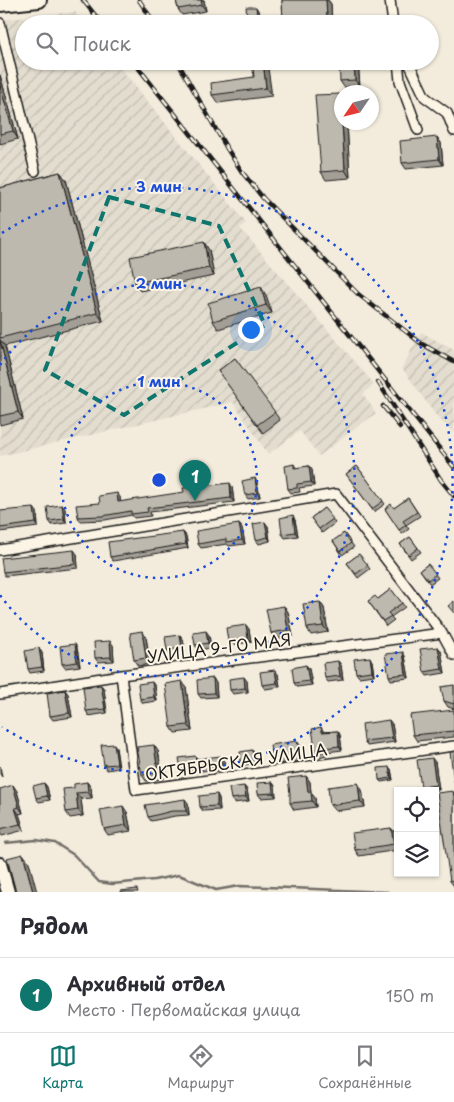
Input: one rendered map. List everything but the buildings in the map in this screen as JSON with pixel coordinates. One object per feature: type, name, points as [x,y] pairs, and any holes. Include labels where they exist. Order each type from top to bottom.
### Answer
[{"type":"main road","points":[[0,4],[40,0]]},
{"type":"main road","points":[[0,864],[8,892]]},
{"type":"street","points":[[390,0],[392,15]]},
{"type":"street","points":[[0,23],[35,171]]},
{"type":"street","points":[[399,70],[400,81],[418,130]]},
{"type":"street","points":[[412,70],[426,97],[447,113],[454,131]]},
{"type":"street","points":[[0,550],[336,494],[442,633],[454,654]]},
{"type":"street","name":"УЛИЦА 9-ГО МАЯ","points":[[0,694],[121,675],[442,633]]},
{"type":"street","name":"ОКТЯБРЬСКАЯ УЛИЦА","points":[[121,675],[136,790],[454,746]]},
{"type":"highlighted area","points":[[109,197],[219,226],[265,325],[124,415],[45,370]]},
{"type":"shaded area","points":[[75,12],[78,15],[47,15]]},
{"type":"shaded area","points":[[15,18],[15,70],[122,70],[246,223],[240,228],[374,384],[363,394],[376,413],[319,456],[300,431],[268,454],[233,402],[0,456],[0,20]]},
{"type":"shaded area","points":[[421,332],[454,350],[454,434],[434,413],[402,368]]},
{"type":"waterway","points":[[5,843],[36,840],[55,843],[74,855],[99,882],[112,884],[154,880],[179,875],[216,890],[239,886],[388,892]]},
{"type":"railway","points":[[83,0],[95,15]]},
{"type":"railway","points":[[139,0],[149,15]]},
{"type":"railway","points":[[140,70],[454,467]]},
{"type":"railway","points":[[182,70],[226,147],[242,172],[263,198],[358,294],[422,344],[454,362]]},
{"type":"railway","points":[[378,382],[441,480],[454,496]]},
{"type":"railway","points":[[383,406],[400,427]]},
{"type":"place","name":"Архивный отдел","points":[[195,501]]}]
